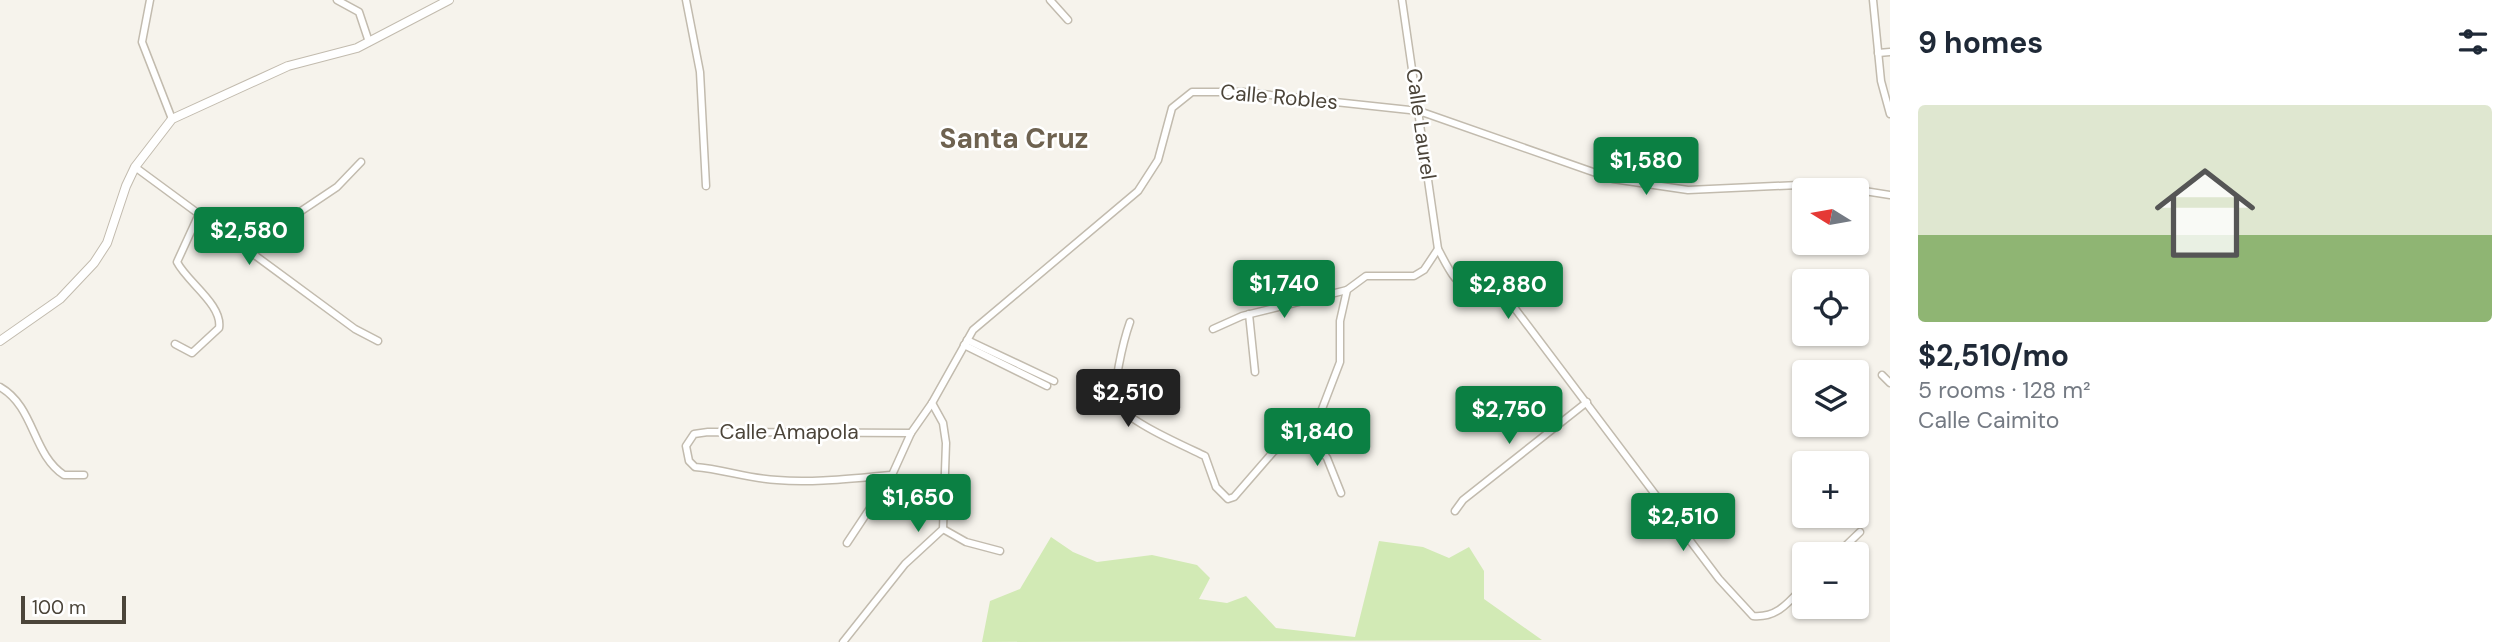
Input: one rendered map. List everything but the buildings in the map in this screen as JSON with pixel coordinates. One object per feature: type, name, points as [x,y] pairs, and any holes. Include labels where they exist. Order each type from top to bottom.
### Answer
[{"type":"street","points":[[150,0],[142,42],[172,119]]},
{"type":"street","points":[[337,0],[359,12],[369,42]]},
{"type":"street","points":[[0,341],[60,299],[84,277],[107,243],[125,186],[135,167],[172,119],[288,66],[369,42],[449,0]]},
{"type":"street","points":[[686,0],[700,72],[706,187]]},
{"type":"street","points":[[1050,0],[1068,20]]},
{"type":"street","name":"Calle Laurel","points":[[1402,0],[1438,249]]},
{"type":"street","points":[[1873,0],[1878,53],[1890,114]]},
{"type":"street","points":[[1878,53],[1890,52]]},
{"type":"street","name":"Calle Robles","points":[[847,543],[892,475],[911,433],[932,403],[973,330],[1138,191],[1158,160],[1172,108],[1192,92],[1243,92],[1419,111],[1614,179],[1688,190],[1820,184],[1890,195]]},
{"type":"street","points":[[246,248],[337,187],[361,162]]},
{"type":"street","points":[[135,167],[355,329],[378,341]]},
{"type":"street","points":[[175,344],[192,354],[220,324],[216,312],[177,262],[199,214]]},
{"type":"street","points":[[1213,330],[1248,314],[1347,290],[1366,276],[1414,276],[1424,270],[1438,249],[1459,285],[1475,293],[1496,293],[1507,298],[1719,579],[1753,616],[1769,617],[1780,611],[1792,598]]},
{"type":"street","points":[[1130,321],[1124,339],[1114,396],[1118,406],[1154,431],[1205,456],[1216,487],[1228,499],[1234,497],[1273,451],[1308,433],[1317,422],[1340,362],[1340,321],[1347,290]]},
{"type":"street","points":[[1248,314],[1255,372]]},
{"type":"street","points":[[965,343],[1055,381]]},
{"type":"street","points":[[965,343],[1047,386]]},
{"type":"street","points":[[1882,376],[1890,383]]},
{"type":"street","points":[[0,387],[20,405],[47,460],[64,475],[84,475]]},
{"type":"street","points":[[1455,511],[1463,499],[1587,402]]},
{"type":"street","points":[[843,642],[905,564],[943,529],[946,443],[943,423],[932,403]]},
{"type":"street","name":"Calle Amapola","points":[[892,475],[814,482],[773,480],[722,469],[695,467],[689,460],[686,446],[694,434],[708,432],[911,433]]},
{"type":"street","points":[[1308,433],[1327,458],[1342,494]]},
{"type":"street","points":[[943,529],[966,542],[1000,551]]},
{"type":"street","points":[[1850,542],[1860,532]]},
{"type":"green space","points":[[1051,537],[1073,552],[1097,562],[1152,555],[1197,565],[1210,578],[1199,599],[1227,603],[1246,596],[1276,628],[1355,637],[1379,541],[1423,547],[1449,558],[1469,547],[1484,571],[1484,599],[1542,640],[982,642],[990,601],[1020,589]]},
{"type":"district","name":"Santa Cruz","points":[[1014,138]]}]
